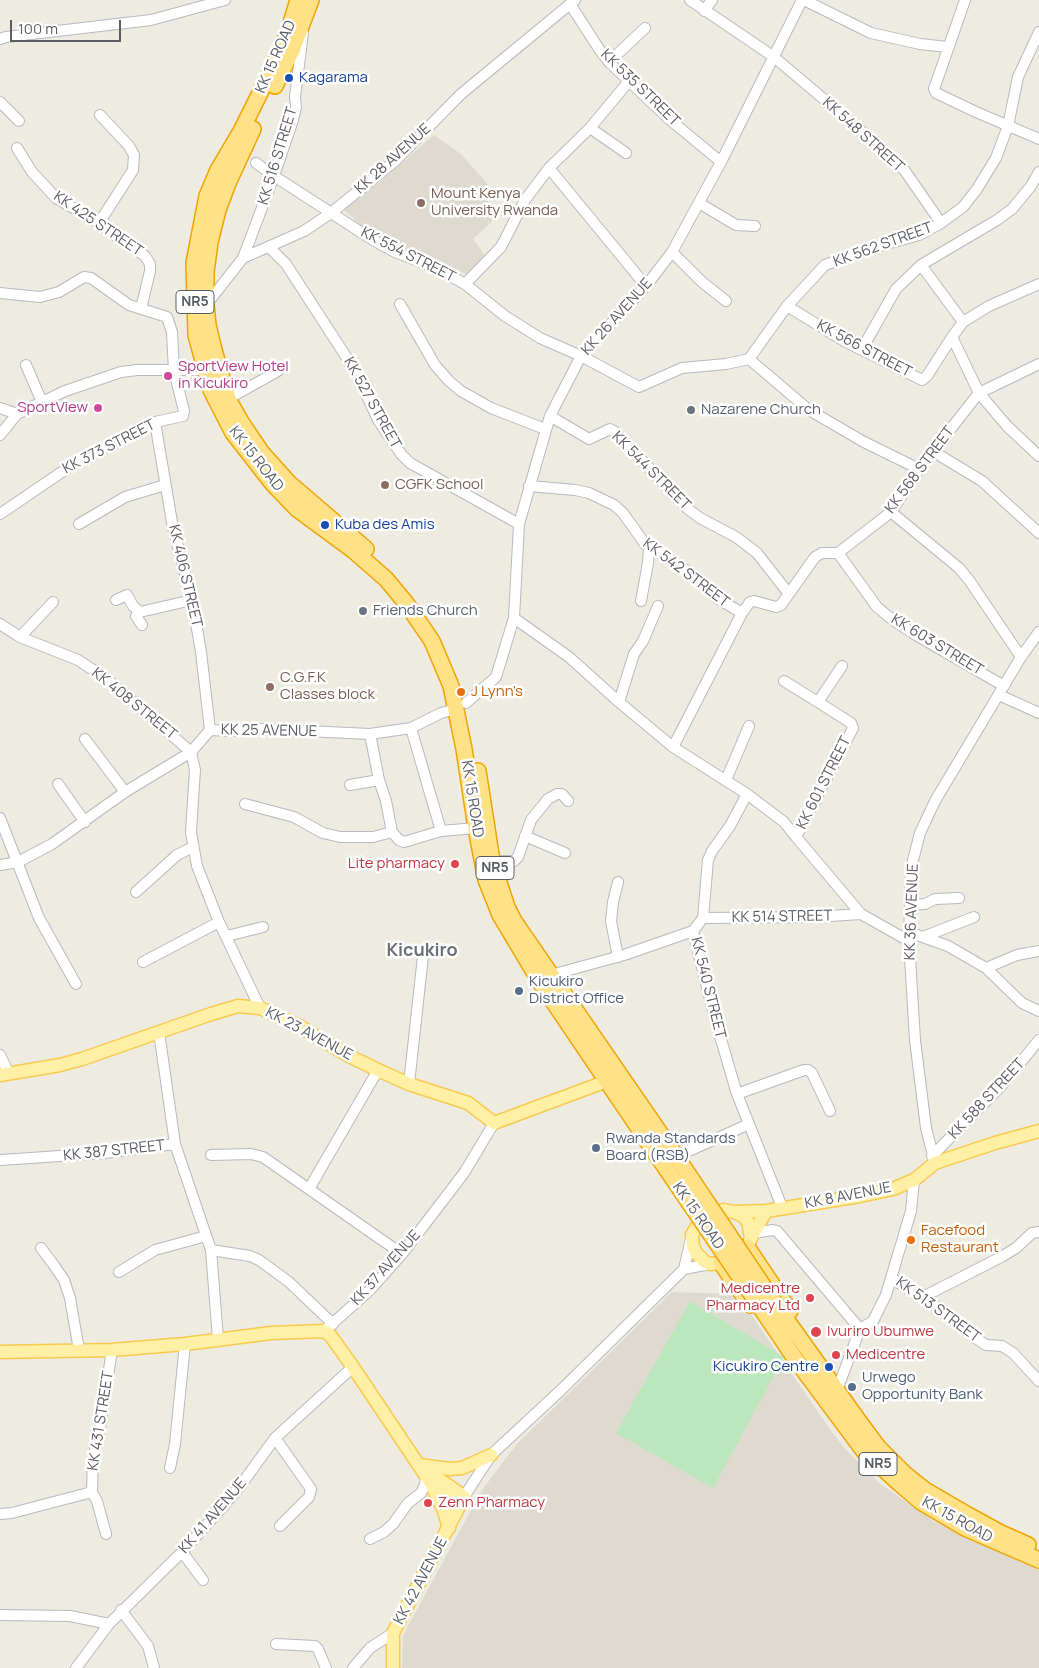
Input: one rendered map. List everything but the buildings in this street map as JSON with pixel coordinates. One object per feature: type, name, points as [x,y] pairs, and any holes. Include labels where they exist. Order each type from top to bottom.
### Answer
[{"type":"highway","name":"KK 15 ROAD","points":[[298,0],[287,36],[275,62],[241,131],[218,170],[207,196],[194,263],[196,335],[228,399],[262,453],[288,483],[370,552],[391,573],[419,606],[438,637],[452,663],[492,861],[507,907],[519,929],[551,975],[590,1044]]},
{"type":"highway","name":"KK 15 ROAD","points":[[311,0],[292,50],[244,147],[218,210],[210,242],[206,272],[206,305],[212,368],[218,404],[233,432],[272,483],[297,509],[366,560],[386,579],[406,603],[436,650],[461,706],[464,749],[476,828],[486,880],[500,915],[540,982],[590,1044],[676,1162],[833,1411],[863,1450],[921,1502],[982,1536],[1039,1560]]},
{"type":"highway","points":[[590,1044],[588,1069],[694,1231]]},
{"type":"highway","points":[[676,1162],[727,1212]]},
{"type":"highway","points":[[750,1239],[824,1361],[837,1390]]},
{"type":"highway","points":[[716,1264],[812,1393],[833,1411]]},
{"type":"highway","name":"KK 15 ROAD","points":[[770,1309],[837,1390],[878,1447],[905,1474],[918,1484],[999,1532],[1039,1549]]},
{"type":"main road","name":"KK 23 AVENUE","points":[[4,1074],[60,1065],[82,1059],[238,1006],[260,1008],[300,1026],[349,1056],[378,1070],[409,1084],[468,1104],[494,1123]]},
{"type":"main road","points":[[494,1123],[599,1084]]},
{"type":"main road","name":"KK 8 AVENUE","points":[[727,1212],[766,1211],[860,1196],[893,1188],[914,1180],[933,1160],[1039,1131]]},
{"type":"main road","points":[[750,1239],[748,1222],[743,1216],[727,1212],[708,1216],[694,1231],[692,1246],[705,1262],[716,1264],[741,1254],[750,1239],[766,1211]]},
{"type":"main road","points":[[0,1352],[112,1350],[185,1344],[271,1332],[328,1327],[330,1335],[425,1474],[444,1511],[449,1528]]},
{"type":"main road","points":[[425,1474],[462,1468],[491,1454]]},
{"type":"main road","points":[[425,1474],[446,1494],[464,1497]]},
{"type":"main road","points":[[425,1474],[448,1484],[464,1497]]},
{"type":"main road","name":"KK 42 AVENUE","points":[[393,1668],[393,1633],[464,1497]]},
{"type":"street","points":[[0,39],[150,20],[225,0]]},
{"type":"street","name":"KK 548 STREET","points":[[690,0],[774,57],[885,151],[905,172],[941,224]]},
{"type":"street","points":[[704,11],[712,0]]},
{"type":"street","points":[[803,0],[871,33],[948,48]]},
{"type":"street","name":"KK 26 AVENUE","points":[[461,706],[496,676],[514,618],[519,524],[550,416],[581,356],[646,286],[672,252],[721,162],[803,0]]},
{"type":"street","points":[[965,0],[934,86],[936,93],[1039,139]]},
{"type":"street","name":"KK 535 STREET","points":[[572,2],[599,49],[609,62],[669,118],[721,162]]},
{"type":"street","name":"KK 28 AVENUE","points":[[206,305],[243,258],[304,231],[331,213],[396,160],[461,94],[572,2]]},
{"type":"street","name":"KK 516 STREET","points":[[243,258],[274,176],[296,107],[295,97],[304,22]]},
{"type":"street","points":[[609,62],[645,28]]},
{"type":"street","name":"KK 562 STREET","points":[[749,359],[787,306],[825,265],[873,248],[919,235],[941,224],[963,207],[977,189],[996,158],[1008,126],[1018,78],[1039,32]]},
{"type":"street","name":"KK 554 STREET","points":[[256,162],[331,213],[395,252],[436,268],[465,284],[501,246],[525,200],[549,168],[590,128],[629,81]]},
{"type":"street","points":[[0,102],[19,121]]},
{"type":"street","points":[[99,223],[133,170],[134,155],[129,146],[100,115]]},
{"type":"street","points":[[590,128],[626,153]]},
{"type":"street","name":"KK 425 STREET","points":[[17,148],[32,172],[56,198],[99,223],[148,259],[150,271],[141,309]]},
{"type":"street","points":[[549,168],[646,286]]},
{"type":"street","points":[[862,349],[896,289],[921,266],[998,220],[1012,209],[1031,186],[1039,172]]},
{"type":"street","points":[[699,203],[736,225],[755,226]]},
{"type":"street","name":"KK 527 STREET","points":[[269,247],[286,264],[356,372],[378,420],[401,454],[410,463],[519,524]]},
{"type":"street","points":[[672,252],[702,282],[726,301]]},
{"type":"street","points":[[921,266],[963,322]]},
{"type":"street","points":[[0,293],[40,297],[59,292],[84,277],[91,278],[129,305],[167,317],[172,332],[174,370]]},
{"type":"street","points":[[465,284],[512,321],[540,338],[581,356],[639,387],[682,368],[726,364],[749,359],[809,410],[864,442],[919,469]]},
{"type":"street","points":[[1039,284],[989,306],[963,322],[952,337],[979,393],[1007,426],[1039,456]]},
{"type":"street","points":[[400,304],[435,365],[448,382],[491,408],[545,429]]},
{"type":"street","name":"KK 566 STREET","points":[[787,306],[844,341],[922,380],[927,376],[952,337]]},
{"type":"street","points":[[979,393],[1039,364]]},
{"type":"street","points":[[26,365],[42,402]]},
{"type":"street","points":[[0,435],[16,414],[65,391],[121,372],[212,368]]},
{"type":"street","name":"KK 373 STREET","points":[[0,514],[75,463],[155,422],[183,416],[184,411],[174,370]]},
{"type":"street","points":[[228,399],[278,372]]},
{"type":"street","name":"KK 568 STREET","points":[[742,613],[750,602],[754,601],[776,607],[781,605],[815,557],[822,553],[838,553],[891,512],[919,469],[979,393]]},
{"type":"street","points":[[0,408],[16,414]]},
{"type":"street","name":"KK 544 STREET","points":[[550,416],[589,439],[610,429],[614,431],[688,509],[700,518],[736,537],[757,553],[789,594]]},
{"type":"street","name":"KK 406 STREET","points":[[155,422],[173,528],[192,600],[202,661],[210,730]]},
{"type":"street","points":[[934,452],[982,481],[1039,534]]},
{"type":"street","points":[[79,524],[125,497],[165,485]]},
{"type":"street","name":"KK 542 STREET","points":[[529,486],[590,493],[614,505],[623,513],[638,535],[649,546],[680,565],[698,579],[717,598],[742,613]]},
{"type":"street","points":[[891,512],[960,568],[1021,657]]},
{"type":"street","points":[[641,601],[649,546]]},
{"type":"street","name":"KK 603 STREET","points":[[838,553],[874,602],[889,617],[1039,713]]},
{"type":"street","points":[[116,600],[127,595],[132,606],[138,612]]},
{"type":"street","points":[[138,612],[192,600]]},
{"type":"street","points":[[20,637],[53,602]]},
{"type":"street","points":[[618,702],[634,654],[658,606]]},
{"type":"street","points":[[138,612],[136,616],[142,625]]},
{"type":"street","points":[[673,747],[742,613]]},
{"type":"street","points":[[514,618],[569,657],[618,702],[673,747],[747,794]]},
{"type":"street","name":"KK 408 STREET","points":[[0,624],[20,637],[78,660],[107,679],[191,752]]},
{"type":"street","name":"KK 36 AVENUE","points":[[933,1160],[926,1128],[915,1040],[909,937],[911,868],[920,833],[935,801],[1021,657],[1039,632]]},
{"type":"street","points":[[784,681],[818,702],[842,666]]},
{"type":"street","name":"KK 601 STREET","points":[[796,837],[853,728],[851,723],[818,702]]},
{"type":"street","name":"KK 25 AVENUE","points":[[0,865],[18,862],[52,844],[125,792],[191,752],[210,730],[229,731],[264,728],[370,734],[411,728],[441,713],[461,706]]},
{"type":"street","points":[[726,780],[750,726]]},
{"type":"street","points":[[411,728],[441,831]]},
{"type":"street","points":[[370,734],[378,780],[386,801],[392,832],[399,840],[404,842],[441,831],[476,828]]},
{"type":"street","points":[[85,739],[125,792]]},
{"type":"street","points":[[191,752],[195,770],[191,832],[193,847],[208,896],[260,1008]]},
{"type":"street","points":[[350,785],[378,780]]},
{"type":"street","points":[[58,784],[85,822]]},
{"type":"street","points":[[492,861],[514,861],[518,857],[531,820],[548,799],[557,794],[562,794],[568,801]]},
{"type":"street","name":"KK 601 STREET","points":[[747,794],[784,822],[861,914],[909,937],[923,937],[948,946],[986,968],[1022,1003],[1039,1012]]},
{"type":"street","name":"KK 540 STREET","points":[[747,794],[730,826],[708,860],[703,918],[692,931],[737,1094],[782,1207]]},
{"type":"street","points":[[245,804],[294,817],[323,833],[340,838],[373,837],[392,832]]},
{"type":"street","points":[[0,818],[39,918],[76,984]]},
{"type":"street","points":[[525,836],[565,853]]},
{"type":"street","points":[[136,892],[177,855],[193,847]]},
{"type":"street","points":[[618,882],[611,921],[618,957]]},
{"type":"street","points":[[910,905],[925,904],[935,899],[959,898]]},
{"type":"street","name":"KK 514 STREET","points":[[703,918],[806,918],[861,914]]},
{"type":"street","points":[[923,937],[974,917]]},
{"type":"street","points":[[143,962],[220,922]]},
{"type":"street","points":[[227,936],[263,928]]},
{"type":"street","points":[[551,975],[618,957],[692,931]]},
{"type":"street","points":[[986,968],[1017,955],[1039,950]]},
{"type":"street","points":[[409,1084],[423,956]]},
{"type":"street","name":"KK 387 STREET","points":[[0,1160],[105,1154],[175,1144],[159,1032]]},
{"type":"street","name":"KK 588 STREET","points":[[933,1160],[1002,1085],[1039,1040]]},
{"type":"street","points":[[0,1055],[4,1074]]},
{"type":"street","points":[[309,1189],[378,1070]]},
{"type":"street","points":[[737,1094],[808,1070],[812,1073],[830,1111]]},
{"type":"street","name":"KK 37 AVENUE","points":[[328,1327],[370,1290],[402,1254],[464,1173],[494,1123]]},
{"type":"street","points":[[676,1162],[749,1124]]},
{"type":"street","points":[[175,1144],[211,1250],[218,1339]]},
{"type":"street","points":[[211,1155],[251,1154],[263,1157],[402,1254]]},
{"type":"street","name":"KK 513 STREET","points":[[914,1180],[911,1211],[892,1278],[948,1314],[986,1345],[1002,1346],[1013,1353],[1039,1381]]},
{"type":"street","points":[[750,1239],[773,1230],[777,1232],[860,1329]]},
{"type":"street","points":[[464,1497],[491,1454],[561,1390],[684,1269],[694,1231]]},
{"type":"street","points":[[923,1297],[1000,1257],[1016,1248],[1032,1233],[1039,1232]]},
{"type":"street","points":[[119,1272],[155,1250],[206,1236]]},
{"type":"street","points":[[41,1248],[64,1280],[70,1298],[79,1350]]},
{"type":"street","points":[[211,1250],[250,1256],[259,1260],[290,1282],[328,1327]]},
{"type":"street","points":[[684,1269],[716,1264]]},
{"type":"street","points":[[837,1390],[860,1329],[873,1321],[892,1278]]},
{"type":"street","points":[[170,1468],[175,1444],[185,1344]]},
{"type":"street","name":"KK 431 STREET","points":[[106,1534],[97,1500],[92,1492],[93,1459],[112,1350]]},
{"type":"street","name":"KK 41 AVENUE","points":[[76,1668],[109,1624],[182,1552],[240,1486],[275,1438],[353,1367]]},
{"type":"street","points":[[275,1438],[311,1489],[309,1496],[280,1526]]},
{"type":"street","points":[[370,1539],[384,1532],[393,1524],[408,1503],[421,1493],[424,1489],[425,1474]]},
{"type":"street","name":"KK 431 STREET","points":[[0,1514],[12,1513],[92,1492]]},
{"type":"street","points":[[182,1552],[203,1580]]},
{"type":"street","points":[[122,1610],[148,1646],[154,1668]]},
{"type":"street","points":[[0,1615],[70,1616],[109,1624]]},
{"type":"street","points":[[353,1668],[370,1648],[393,1633]]},
{"type":"street","points":[[276,1644],[315,1646],[326,1668]]},
{"type":"shaded area","name":"Mount Kenya University Rwanda","points":[[434,135],[461,154],[491,188],[484,197],[500,214],[473,239],[486,257],[467,275],[430,256],[425,258],[404,251],[368,232],[344,210]]},
{"type":"shaded area","points":[[672,1292],[737,1294],[831,1431],[848,1452],[879,1483],[935,1522],[1039,1565],[1039,1668],[402,1668],[403,1635],[482,1490],[516,1445]]},
{"type":"green space","points":[[690,1301],[784,1357],[713,1488],[616,1433]]},
{"type":"place","name":"Kagarama","points":[[289,78]]},
{"type":"place","name":"Mount Kenya University Rwanda","points":[[421,203]]},
{"type":"place","name":"SportView Hotel in Kicukiro","points":[[168,376]]},
{"type":"place","name":"SportView","points":[[98,408]]},
{"type":"place","name":"Nazarene Church","points":[[691,410]]},
{"type":"place","name":"CGFK School","points":[[385,485]]},
{"type":"place","name":"Kuba des Amis","points":[[325,525]]},
{"type":"place","name":"Friends Church","points":[[363,611]]},
{"type":"place","name":"C.G.F.K Classes block","points":[[270,687]]},
{"type":"place","name":"J Lynn's","points":[[461,692]]},
{"type":"place","name":"Lite pharmacy","points":[[455,864]]},
{"type":"place","name":"Kicukiro District Office","points":[[519,991]]},
{"type":"place","name":"Rwanda Standards Board (RSB)","points":[[596,1148]]},
{"type":"place","name":"Facefood Restaurant","points":[[911,1240]]},
{"type":"place","name":"Medicentre Pharmacy Ltd","points":[[810,1298]]},
{"type":"place","name":"Ivuriro Ubumwe","points":[[816,1332]]},
{"type":"place","name":"Medicentre","points":[[836,1355]]},
{"type":"place","name":"Kicukiro Centre","points":[[829,1367]]},
{"type":"place","name":"Urwego Opportunity Bank","points":[[852,1387]]},
{"type":"place","name":"Zenn Pharmacy","points":[[428,1503]]},
{"type":"district","name":"Kicukiro","points":[[422,951]]}]
